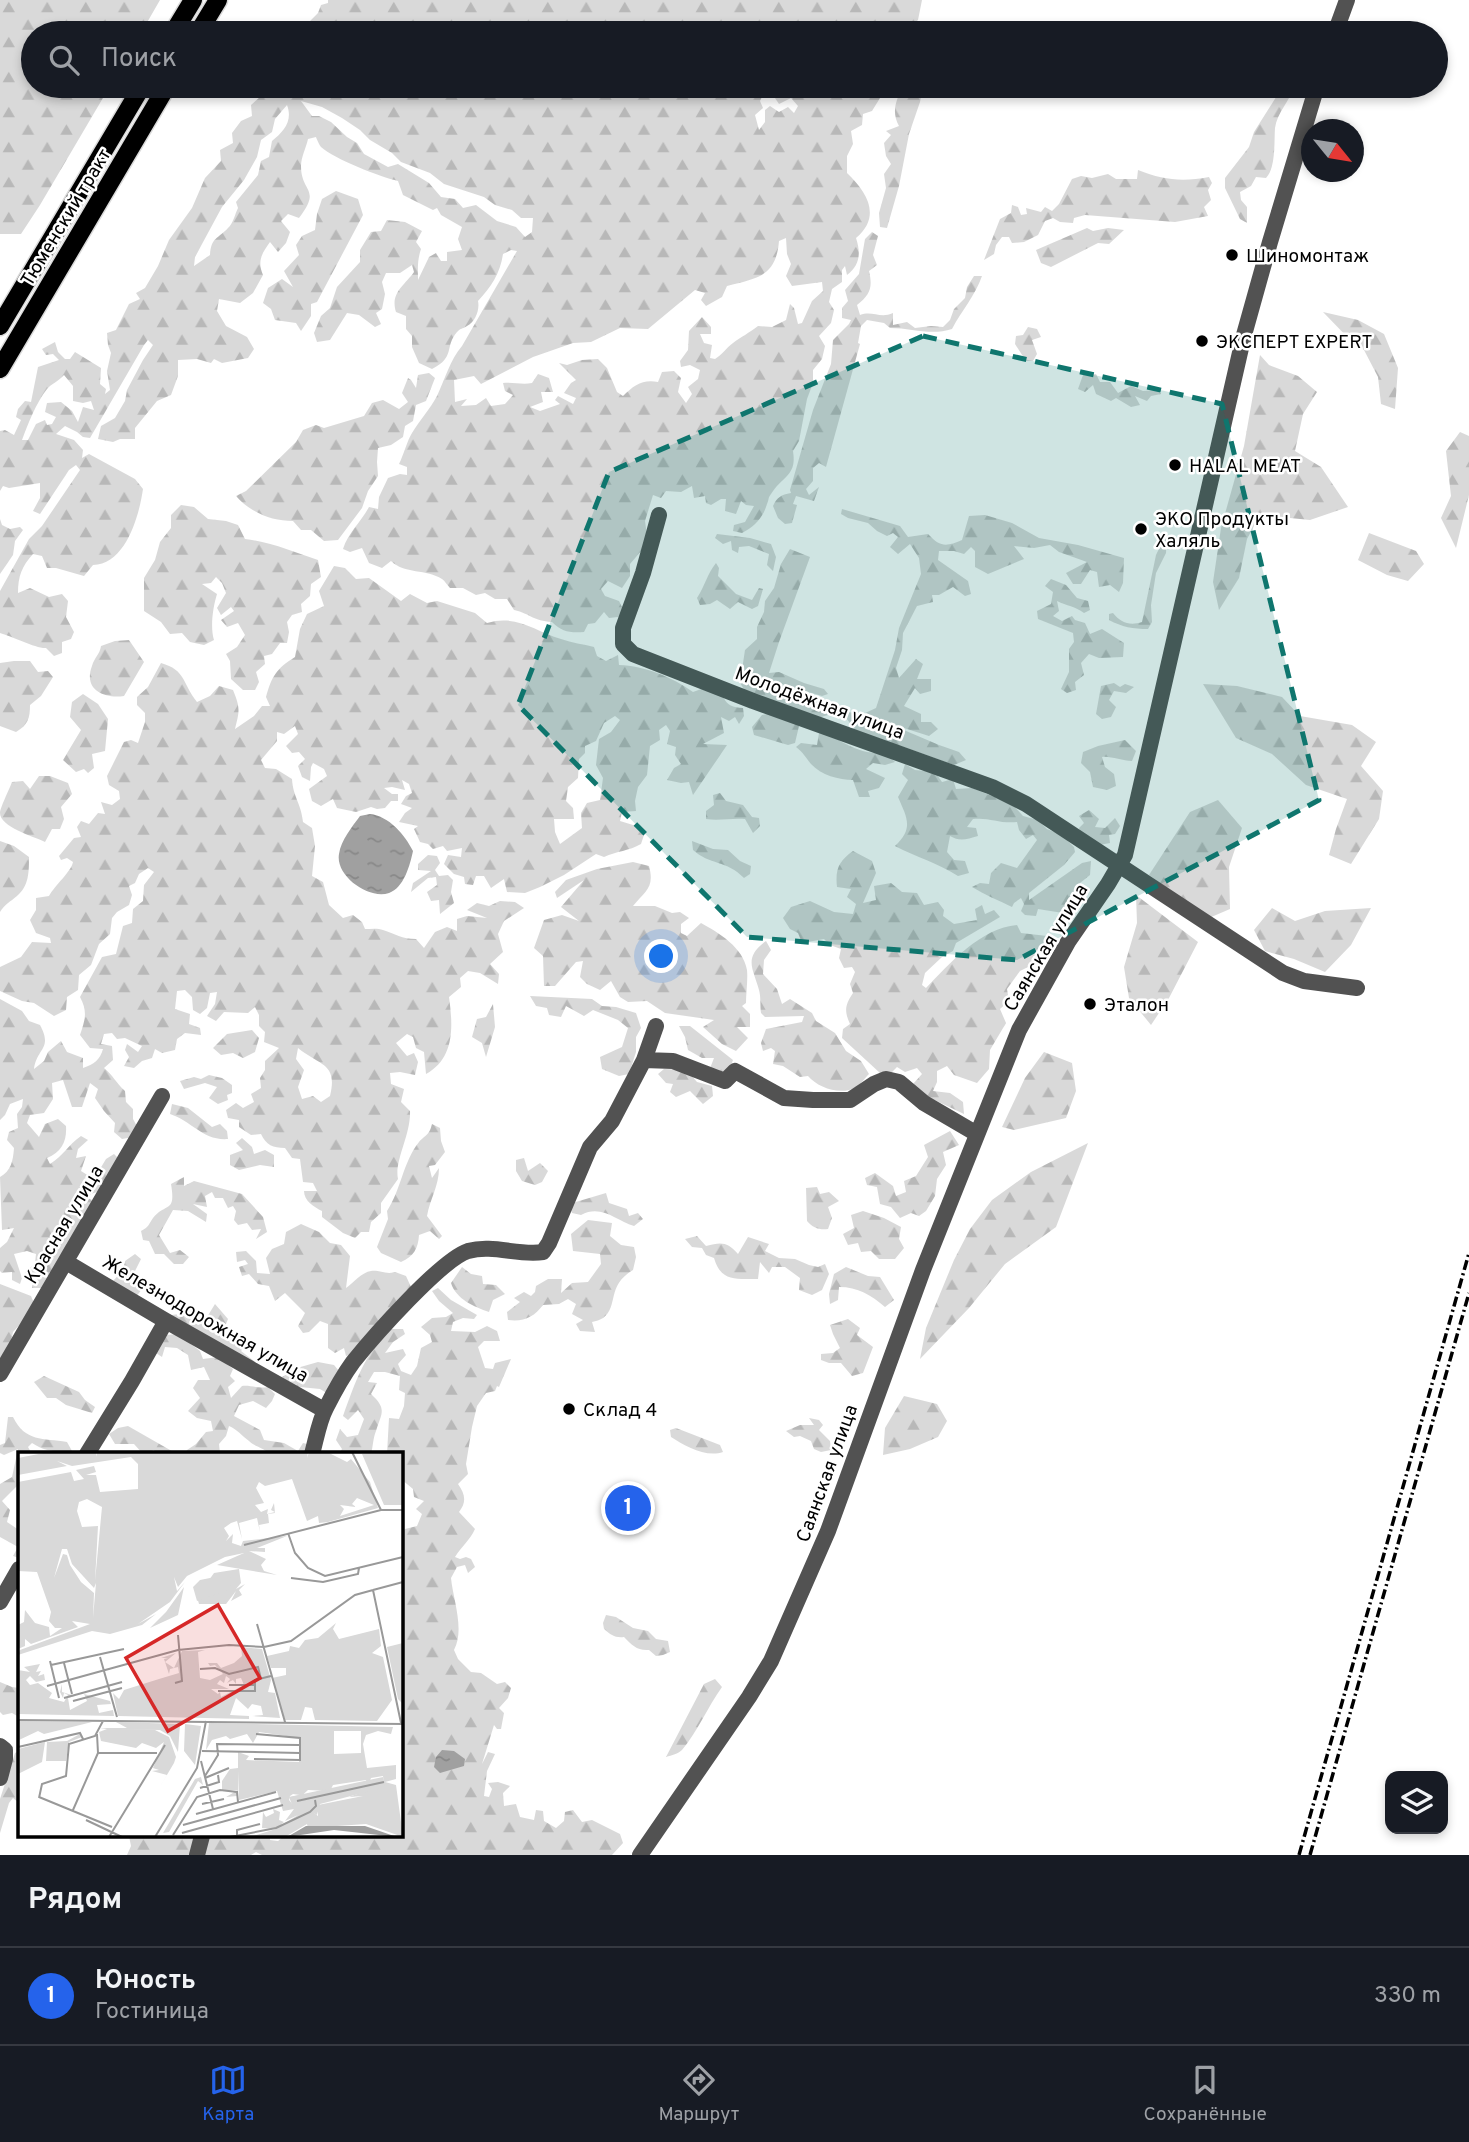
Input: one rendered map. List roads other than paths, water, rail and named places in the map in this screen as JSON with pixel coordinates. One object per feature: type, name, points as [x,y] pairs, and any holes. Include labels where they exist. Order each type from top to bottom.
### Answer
[{"type":"main road","points":[[180,21],[193,0]]},
{"type":"main road","points":[[205,21],[218,0]]},
{"type":"main road","name":"Тюменский тракт","points":[[0,326],[135,98]]},
{"type":"main road","name":"Тюменский тракт","points":[[0,369],[160,98]]},
{"type":"street","points":[[1339,21],[1347,0]]},
{"type":"street","name":"Саянская улица","points":[[640,1855],[771,1661],[828,1531],[914,1294],[1019,1030],[1068,942],[1125,855],[1247,322],[1313,98]]},
{"type":"street","name":"Молодёжная улица","points":[[659,515],[624,628],[623,643],[633,654],[777,710],[992,786],[1030,807],[1283,973],[1304,981],[1357,988]]},
{"type":"street","points":[[313,1452],[324,1410],[352,1364],[420,1288],[452,1261],[469,1251],[491,1249],[533,1254],[543,1252],[590,1147],[612,1121],[644,1060],[656,1026]]},
{"type":"street","points":[[644,1060],[673,1061],[725,1081],[735,1071],[784,1098],[850,1100],[886,1079],[899,1082],[924,1103],[978,1134]]},
{"type":"street","name":"Красная улица","points":[[0,1374],[162,1096]]},
{"type":"street","name":"Железнодорожная улица","points":[[66,1262],[324,1410]]},
{"type":"street","points":[[88,1452],[166,1321]]},
{"type":"street","points":[[0,1602],[18,1571]]},
{"type":"street","points":[[0,1746],[5,1750],[0,1778]]},
{"type":"street","points":[[197,1855],[201,1838]]},
{"type":"water","points":[[370,814],[384,818],[396,827],[413,851],[402,881],[389,893],[363,890],[348,878],[339,862],[340,849],[347,834],[360,816]]},
{"type":"water","points":[[442,1750],[454,1751],[465,1759],[464,1766],[440,1773],[434,1767],[436,1757]]},
{"type":"railway","points":[[1299,1855],[1469,1253]]},
{"type":"railway","points":[[1310,1855],[1469,1293]]},
{"type":"place","name":"Шиномонтаж","points":[[1232,255]]},
{"type":"place","name":"ЭКСПЕРТ EXPERT","points":[[1202,341]]},
{"type":"place","name":"HALAL MEAT","points":[[1175,465]]},
{"type":"place","name":"ЭКО Продукты Халяль","points":[[1141,529]]},
{"type":"place","name":"Эталон","points":[[1090,1004]]},
{"type":"place","name":"Склад 4","points":[[569,1409]]},
{"type":"place","name":"Юность","points":[[628,1508]]}]
